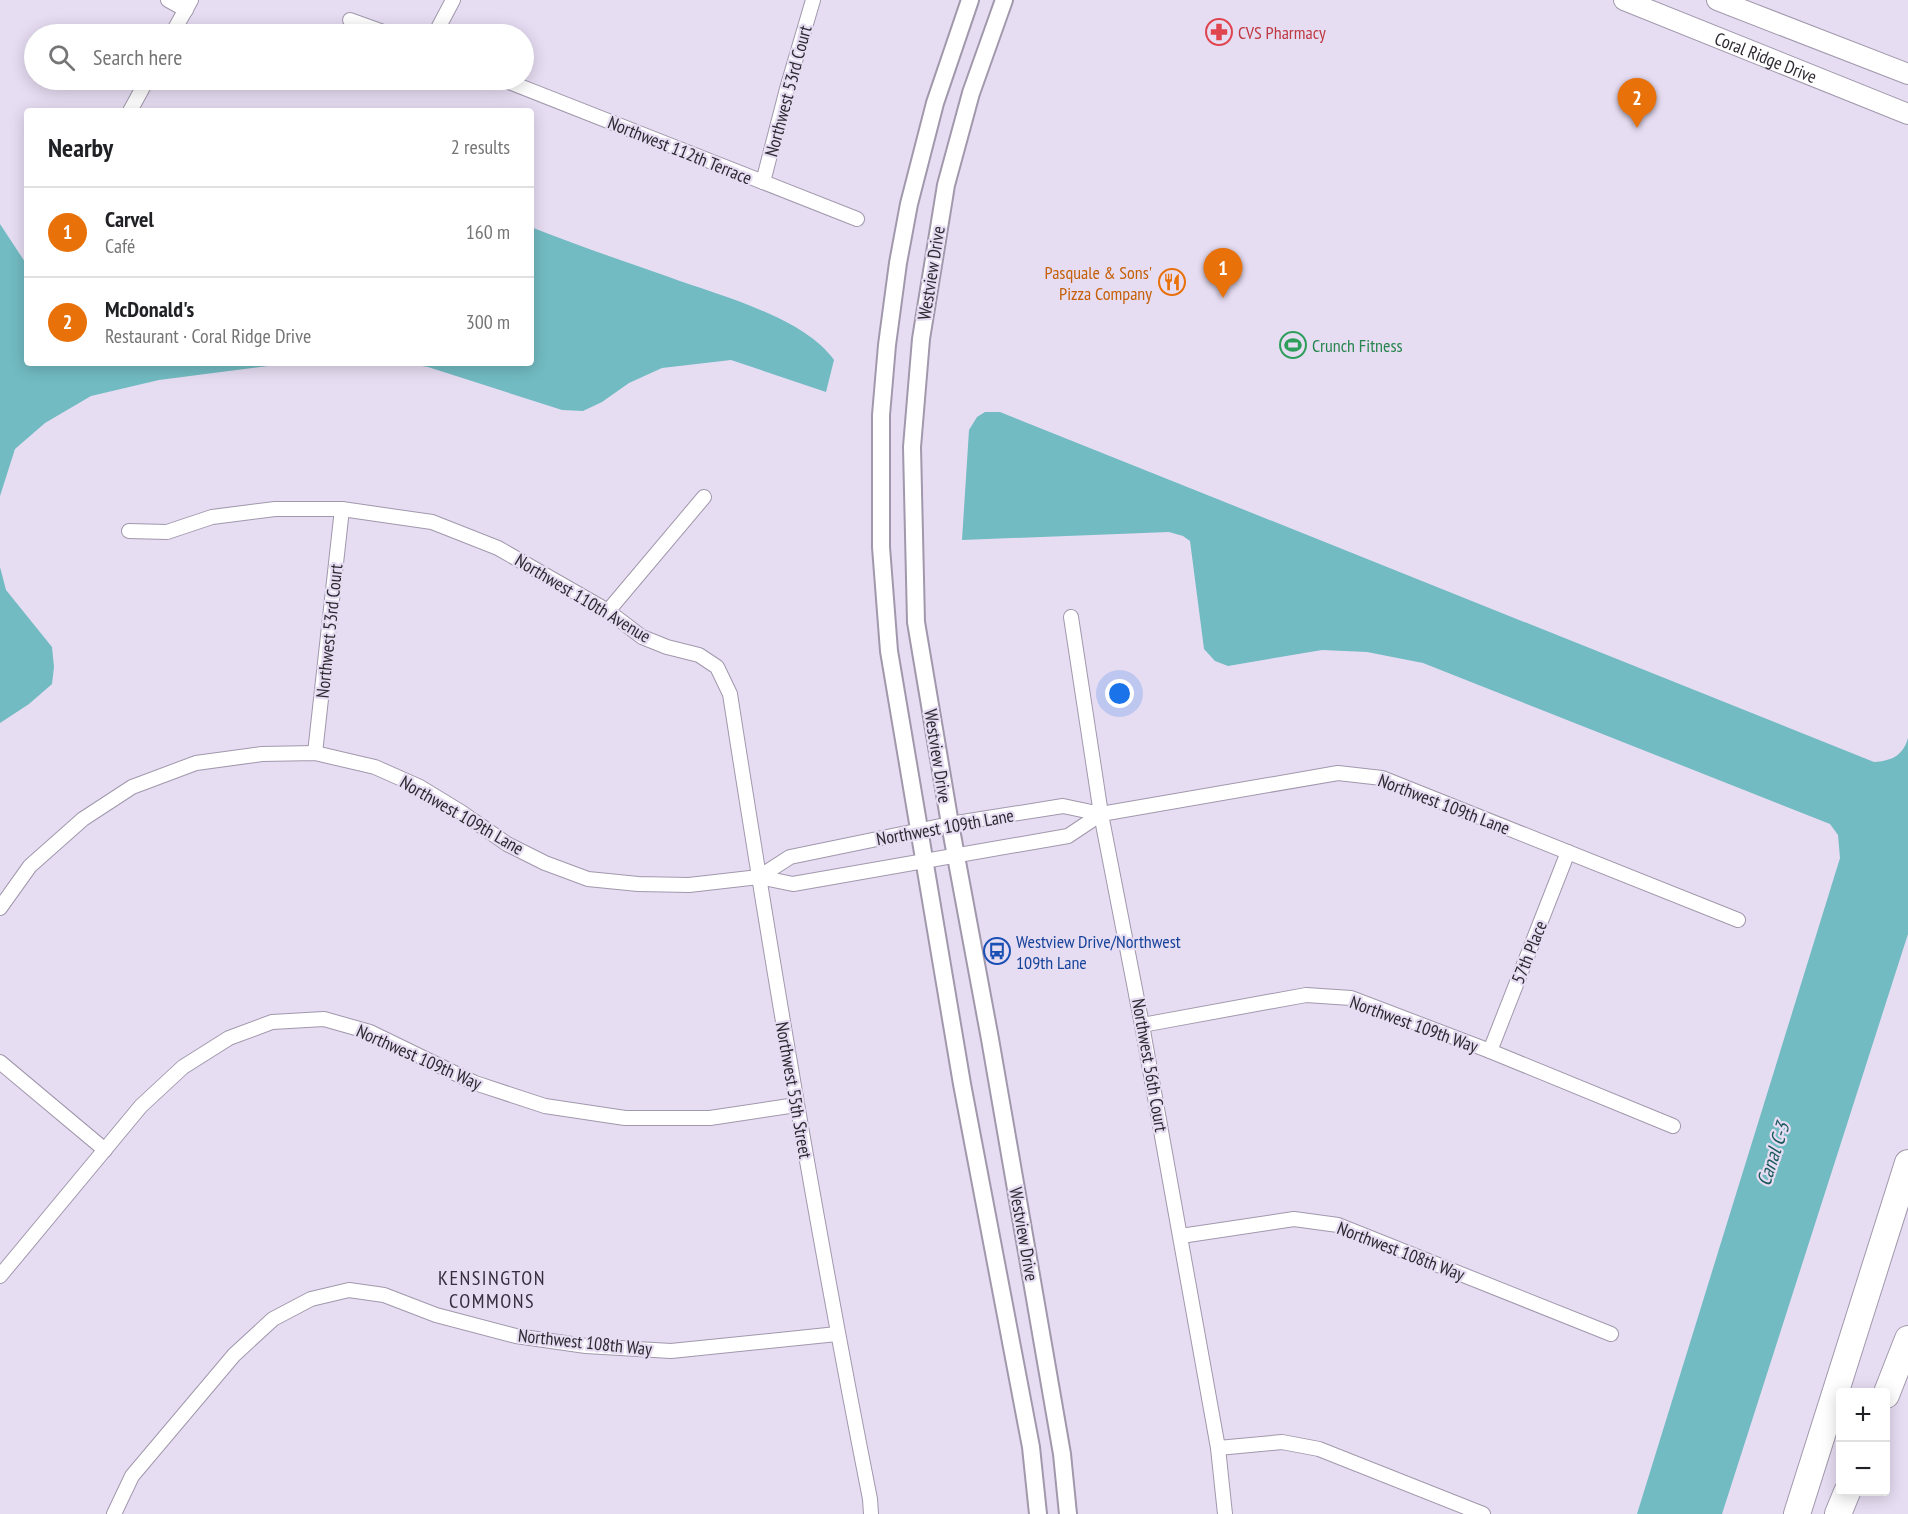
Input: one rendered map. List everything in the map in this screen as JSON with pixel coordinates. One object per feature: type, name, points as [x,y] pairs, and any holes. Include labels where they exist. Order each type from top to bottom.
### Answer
[{"type":"highway","points":[[1797,1514],[1908,1163]]},
{"type":"highway","points":[[1889,1388],[1908,1339]]},
{"type":"highway","points":[[1838,1514],[1845,1496]]},
{"type":"main road","name":"Coral Ridge Drive","points":[[1624,0],[1908,114]]},
{"type":"main road","name":"Coral Ridge Drive","points":[[1717,0],[1908,74]]},
{"type":"street","points":[[168,0],[188,5],[178,24]]},
{"type":"street","points":[[440,24],[453,0]]},
{"type":"street","name":"Northwest 53rd Court","points":[[763,183],[813,0]]},
{"type":"street","name":"Westview Drive","points":[[970,0],[935,103],[909,204],[898,263],[886,345],[881,415],[881,547],[889,651],[923,861],[962,1084],[1031,1447],[1038,1514]]},
{"type":"street","name":"Westview Drive","points":[[1004,0],[970,93],[946,185],[921,339],[912,447],[916,622],[1058,1431],[1068,1514]]},
{"type":"street","points":[[350,20],[361,24]]},
{"type":"street","points":[[132,108],[142,90]]},
{"type":"street","name":"Northwest 112th Terrace","points":[[529,90],[857,219]]},
{"type":"street","points":[[608,611],[704,497]]},
{"type":"street","name":"Northwest 110th Avenue","points":[[129,531],[167,532],[212,517],[275,509],[342,509],[432,522],[498,548],[608,611],[642,638],[699,655],[717,667]]},
{"type":"street","name":"Northwest 53rd Court","points":[[315,753],[342,509]]},
{"type":"street","name":"Northwest 56th Court","points":[[1071,617],[1101,814],[1181,1236],[1218,1448],[1225,1514]]},
{"type":"street","name":"Northwest 55th Street","points":[[717,667],[730,694],[796,1105],[871,1514]]},
{"type":"street","name":"Northwest 109th Lane","points":[[0,908],[30,866],[82,819],[132,787],[196,763],[262,754],[315,753],[375,767],[420,787],[507,844],[546,863],[588,879],[638,884],[689,885],[759,878],[793,884],[1068,836],[1101,814]]},
{"type":"street","name":"Northwest 109th Lane","points":[[759,878],[790,857],[950,824],[1063,806],[1101,814],[1338,773],[1382,778],[1738,920]]},
{"type":"street","name":"57th Place","points":[[1490,1051],[1569,852]]},
{"type":"street","name":"Northwest 109th Way","points":[[1142,1025],[1306,995],[1351,998],[1490,1051],[1673,1126]]},
{"type":"street","name":"Northwest 109th Way","points":[[0,1276],[141,1106],[183,1067],[229,1038],[272,1022],[324,1019],[370,1032],[475,1083],[544,1106],[625,1118],[710,1118],[796,1105]]},
{"type":"street","points":[[0,1062],[105,1150]]},
{"type":"street","name":"Northwest 108th Way","points":[[1181,1236],[1294,1219],[1338,1225],[1611,1334]]},
{"type":"street","name":"Northwest 108th Way","points":[[114,1514],[132,1476],[234,1355],[273,1319],[311,1299],[349,1290],[384,1294],[436,1315],[516,1336],[586,1346],[671,1351],[837,1334]]},
{"type":"street","points":[[1218,1448],[1282,1442],[1319,1449],[1483,1514]]},
{"type":"water","points":[[0,224],[24,260],[24,366],[269,366],[159,380],[91,396],[45,423],[15,449],[0,496]]},
{"type":"water","points":[[534,228],[759,309],[802,331],[834,360],[826,392],[731,360],[662,368],[629,383],[602,402],[583,411],[562,410],[422,366],[534,366]]},
{"type":"water","name":"Canal C-3","points":[[985,412],[1000,412],[1874,762],[1886,760],[1900,753],[1908,738],[1908,934],[1722,1514],[1637,1514],[1840,858],[1838,835],[1830,824],[1423,663],[1367,652],[1322,650],[1228,666],[1215,661],[1204,649],[1190,541],[1183,536],[1169,532],[962,540],[969,430],[977,417]]},
{"type":"water","points":[[0,567],[6,590],[52,647],[54,667],[52,684],[29,704],[0,723]]},
{"type":"place","name":"CVS Pharmacy","points":[[1219,32]]},
{"type":"place","name":"McDonald's","points":[[1637,128]]},
{"type":"place","name":"Pasquale & Sons' Pizza Company","points":[[1172,282]]},
{"type":"place","name":"Carvel","points":[[1223,298]]},
{"type":"place","name":"Crunch Fitness","points":[[1293,345]]},
{"type":"place","name":"Westview Drive/Northwest 109th Lane","points":[[997,951]]},
{"type":"district","name":"KENSINGTON COMMONS","points":[[492,1290]]}]
